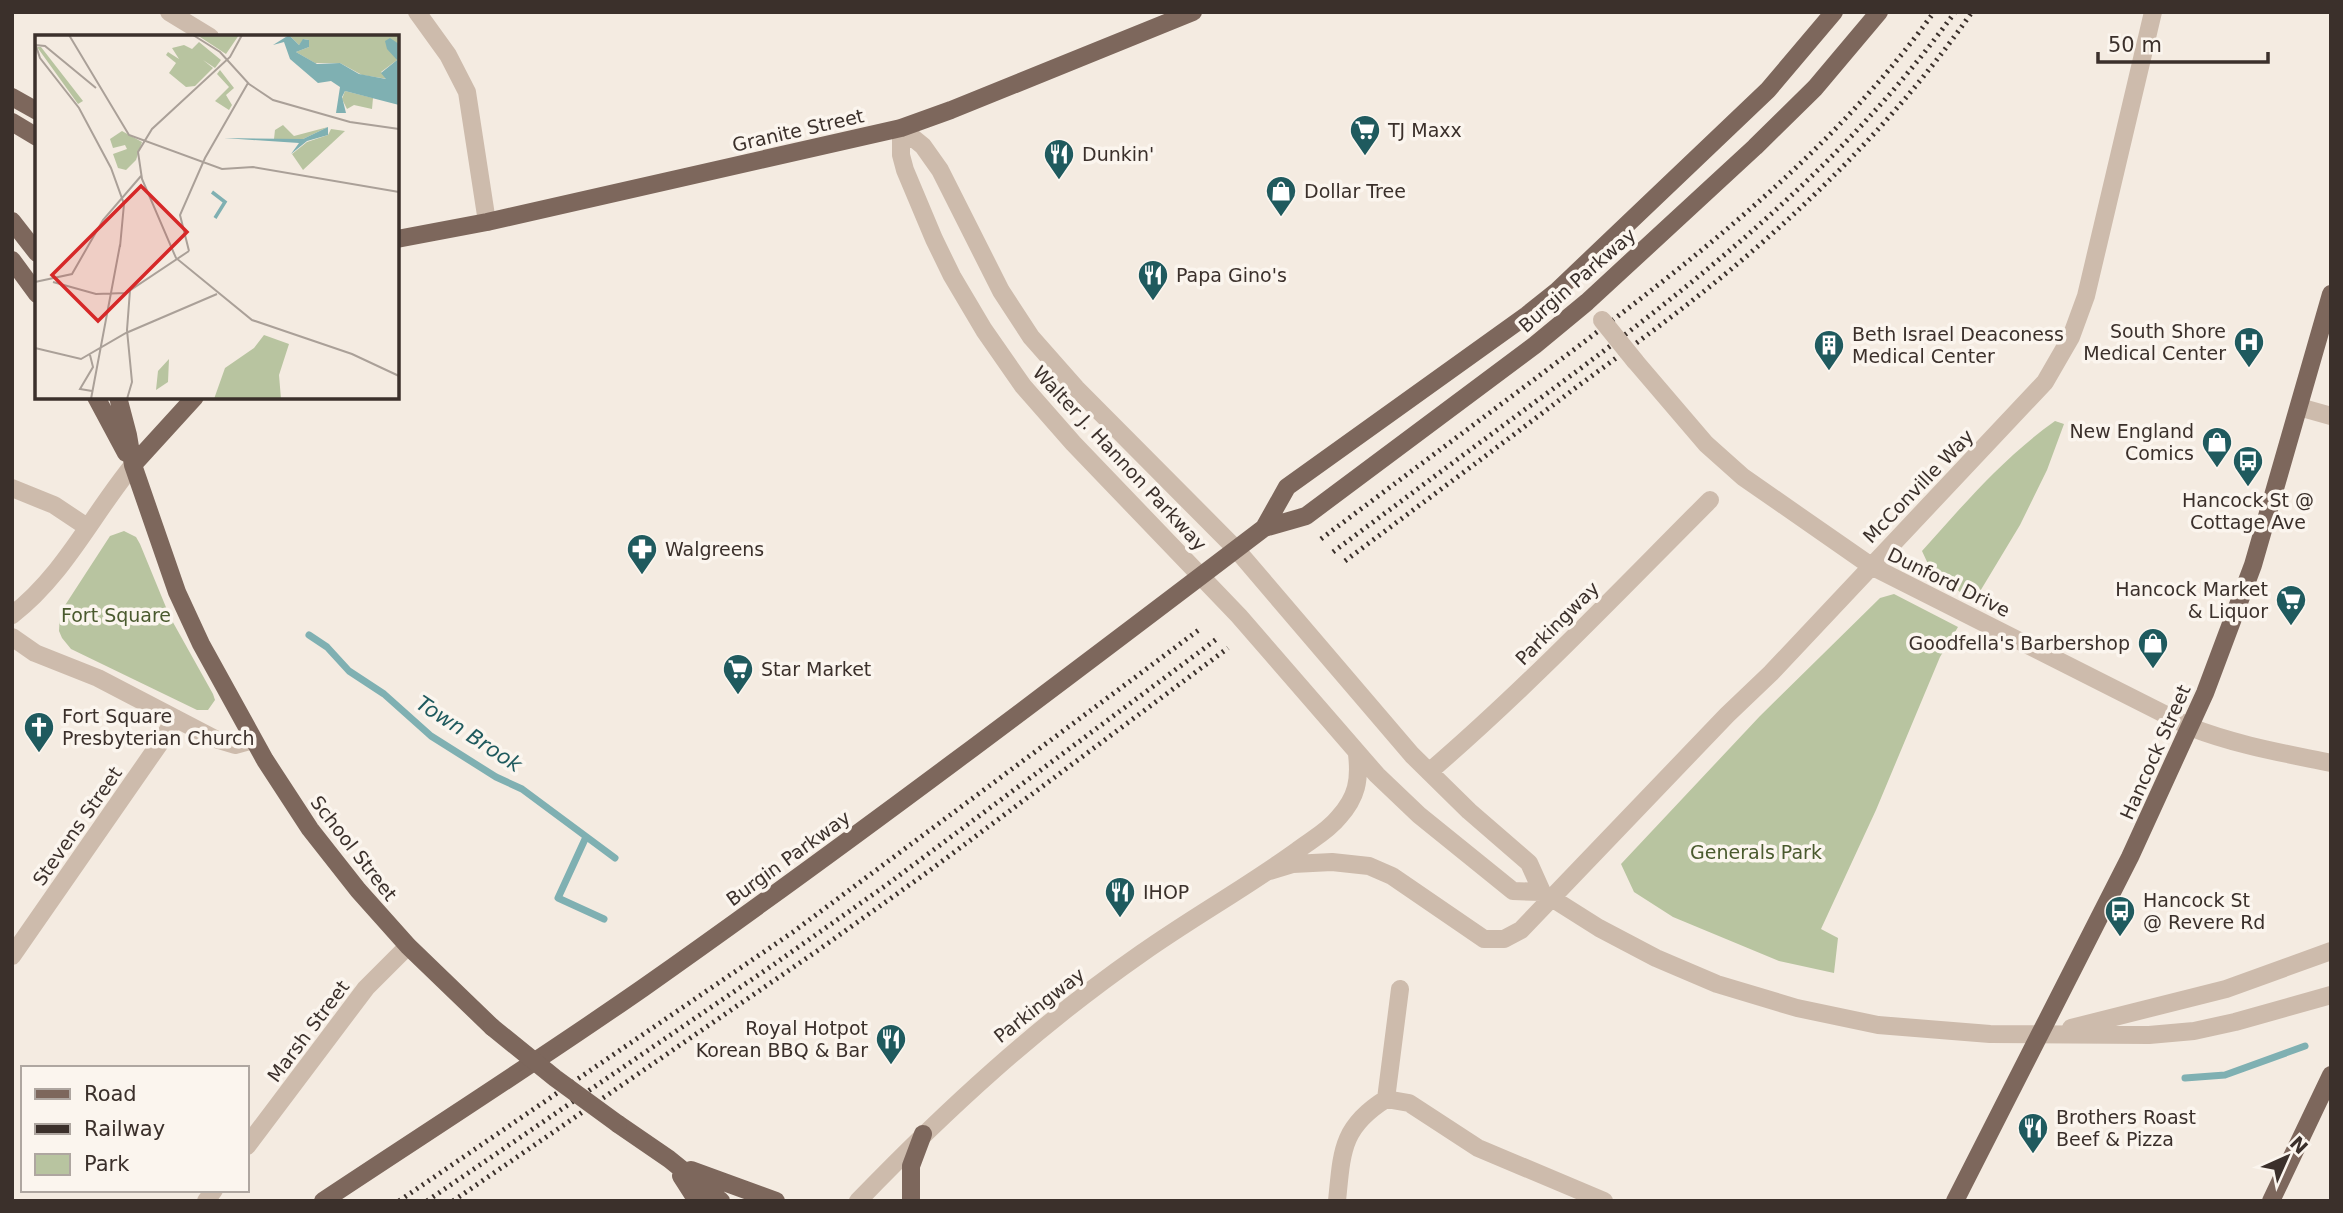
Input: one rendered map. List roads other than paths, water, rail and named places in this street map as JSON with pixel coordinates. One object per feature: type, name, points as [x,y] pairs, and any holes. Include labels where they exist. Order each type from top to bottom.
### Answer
[{"type":"main road","name":"Granite Street","points":[[399,239],[486,222],[901,128],[1193,12]]},
{"type":"main road","name":"Burgin Parkway","points":[[323,1201],[564,1042],[703,946],[817,864],[1264,528],[1306,516],[1535,345],[1587,302],[1755,147],[1815,88],[1878,12]]},
{"type":"main road","name":"Burgin Parkway","points":[[1264,528],[1287,487],[1557,291],[1768,90],[1828,16]]},
{"type":"main road","points":[[12,97],[35,110]]},
{"type":"main road","points":[[12,122],[35,136]]},
{"type":"main road","points":[[12,221],[35,250]]},
{"type":"main road","points":[[12,260],[35,291]]},
{"type":"main road","name":"Hancock Street","points":[[1955,1201],[2130,857],[2190,727],[2242,597],[2331,294]]},
{"type":"main road","name":"School Street","points":[[97,399],[133,465]]},
{"type":"main road","name":"School Street","points":[[119,399],[133,465],[157,539],[188,617],[253,740],[310,829],[358,890],[408,946],[492,1027],[555,1078],[669,1159],[721,1201]]},
{"type":"main road","points":[[133,465],[193,399]]},
{"type":"main road","points":[[2272,1201],[2331,1075]]},
{"type":"main road","points":[[911,1201],[911,1166],[923,1134]]},
{"type":"main road","points":[[669,1159],[697,1201]]},
{"type":"main road","name":"School Street","points":[[669,1159],[708,1177],[776,1201]]},
{"type":"street","points":[[169,12],[207,35]]},
{"type":"street","points":[[417,12],[448,55],[467,92],[486,222]]},
{"type":"street","name":"McConville Way","points":[[1547,895],[1771,673],[2045,382],[2071,337],[2086,296],[2153,12]]},
{"type":"street","name":"Walter J. Hannon Parkway","points":[[901,128],[923,146],[935,161],[1001,291],[1031,337],[1076,388],[1236,550],[1429,772],[1529,863],[1547,895]]},
{"type":"street","name":"Walter J. Hannon Parkway","points":[[901,128],[901,155],[910,185],[952,276],[993,344],[1045,413],[1260,639],[1357,754],[1419,815],[1513,891],[1547,895],[1599,928],[1676,968],[1728,987],[1797,1008],[1857,1021],[1920,1030],[2125,1036],[2194,1031],[2275,1012],[2331,995]]},
{"type":"street","name":"Dunford Drive","points":[[1587,302],[1706,444],[1743,477],[1871,566],[2190,727],[2240,744],[2331,763]]},
{"type":"street","points":[[2299,407],[2331,416]]},
{"type":"street","points":[[12,615],[44,586],[133,465]]},
{"type":"street","points":[[12,488],[54,505],[88,527]]},
{"type":"street","name":"Parkingway","points":[[1429,772],[1498,710],[1710,500]]},
{"type":"street","points":[[12,637],[35,653],[98,678],[226,743],[235,745],[253,740]]},
{"type":"street","name":"Stevens Street","points":[[12,956],[175,718]]},
{"type":"street","name":"Parkingway","points":[[858,1201],[923,1134],[1059,1013],[1171,933],[1270,871],[1338,819],[1357,789],[1357,754]]},
{"type":"street","name":"Parkingway","points":[[1270,871],[1293,864],[1332,862],[1368,866],[1392,876],[1484,939],[1504,939],[1521,930],[1547,895]]},
{"type":"street","name":"Marsh Street","points":[[248,1145],[366,988],[408,946]]},
{"type":"street","name":"Walter J. Hannon Parkway","points":[[2040,1035],[2138,1013],[2226,989],[2331,951]]},
{"type":"street","points":[[1386,1099],[1400,989]]},
{"type":"street","points":[[1336,1201],[1342,1150],[1353,1127],[1368,1110],[1386,1099],[1409,1103],[1478,1148],[1604,1201]]},
{"type":"waterway","name":"Town Brook","points":[[309,635],[327,647],[349,671],[384,694],[431,736],[496,777],[522,789],[615,858]]},
{"type":"waterway","points":[[586,837],[558,898],[604,919]]},
{"type":"waterway","name":"Town Brook","points":[[2185,1078],[2225,1075],[2305,1046]]},
{"type":"railway","points":[[1321,539],[1625,311],[1768,194],[1856,108],[1934,12]]},
{"type":"railway","points":[[1333,552],[1603,352],[1766,219],[1865,121],[1912,68],[1955,12]]},
{"type":"railway","points":[[1345,561],[1680,310],[1774,232],[1836,174],[1894,112],[1972,12]]},
{"type":"railway","points":[[399,1201],[793,932],[1200,629]]},
{"type":"railway","points":[[427,1201],[885,886],[1218,638]]},
{"type":"railway","points":[[453,1201],[817,951],[1228,648]]},
{"type":"place","name":"TJ Maxx","points":[[1365,157]]},
{"type":"place","name":"Dunkin'","points":[[1059,181]]},
{"type":"place","name":"Dollar Tree","points":[[1281,218]]},
{"type":"place","name":"Papa Gino's","points":[[1153,302]]},
{"type":"place","name":"South Shore Medical Center","points":[[2249,369]]},
{"type":"place","name":"Beth Israel Deaconess Medical Center","points":[[1829,372]]},
{"type":"place","name":"New England Comics","points":[[2217,469]]},
{"type":"place","name":"Hancock St @ Cottage Ave","points":[[2248,488]]},
{"type":"place","name":"Walgreens","points":[[642,576]]},
{"type":"place","name":"Hancock Market & Liquor","points":[[2291,627]]},
{"type":"place","name":"Goodfella's Barbershop","points":[[2153,670]]},
{"type":"place","name":"Star Market","points":[[738,696]]},
{"type":"place","name":"Fort Square Presbyterian Church","points":[[39,754]]},
{"type":"place","name":"IHOP","points":[[1120,919]]},
{"type":"place","name":"Hancock St @ Revere Rd","points":[[2120,938]]},
{"type":"place","name":"Royal Hotpot Korean BBQ & Bar","points":[[891,1066]]},
{"type":"place","name":"Brothers Roast Beef & Pizza","points":[[2033,1155]]},
{"type":"park label","name":"Fort Square","points":[[116,615]]},
{"type":"park label","name":"Generals Park","points":[[1756,852]]}]
